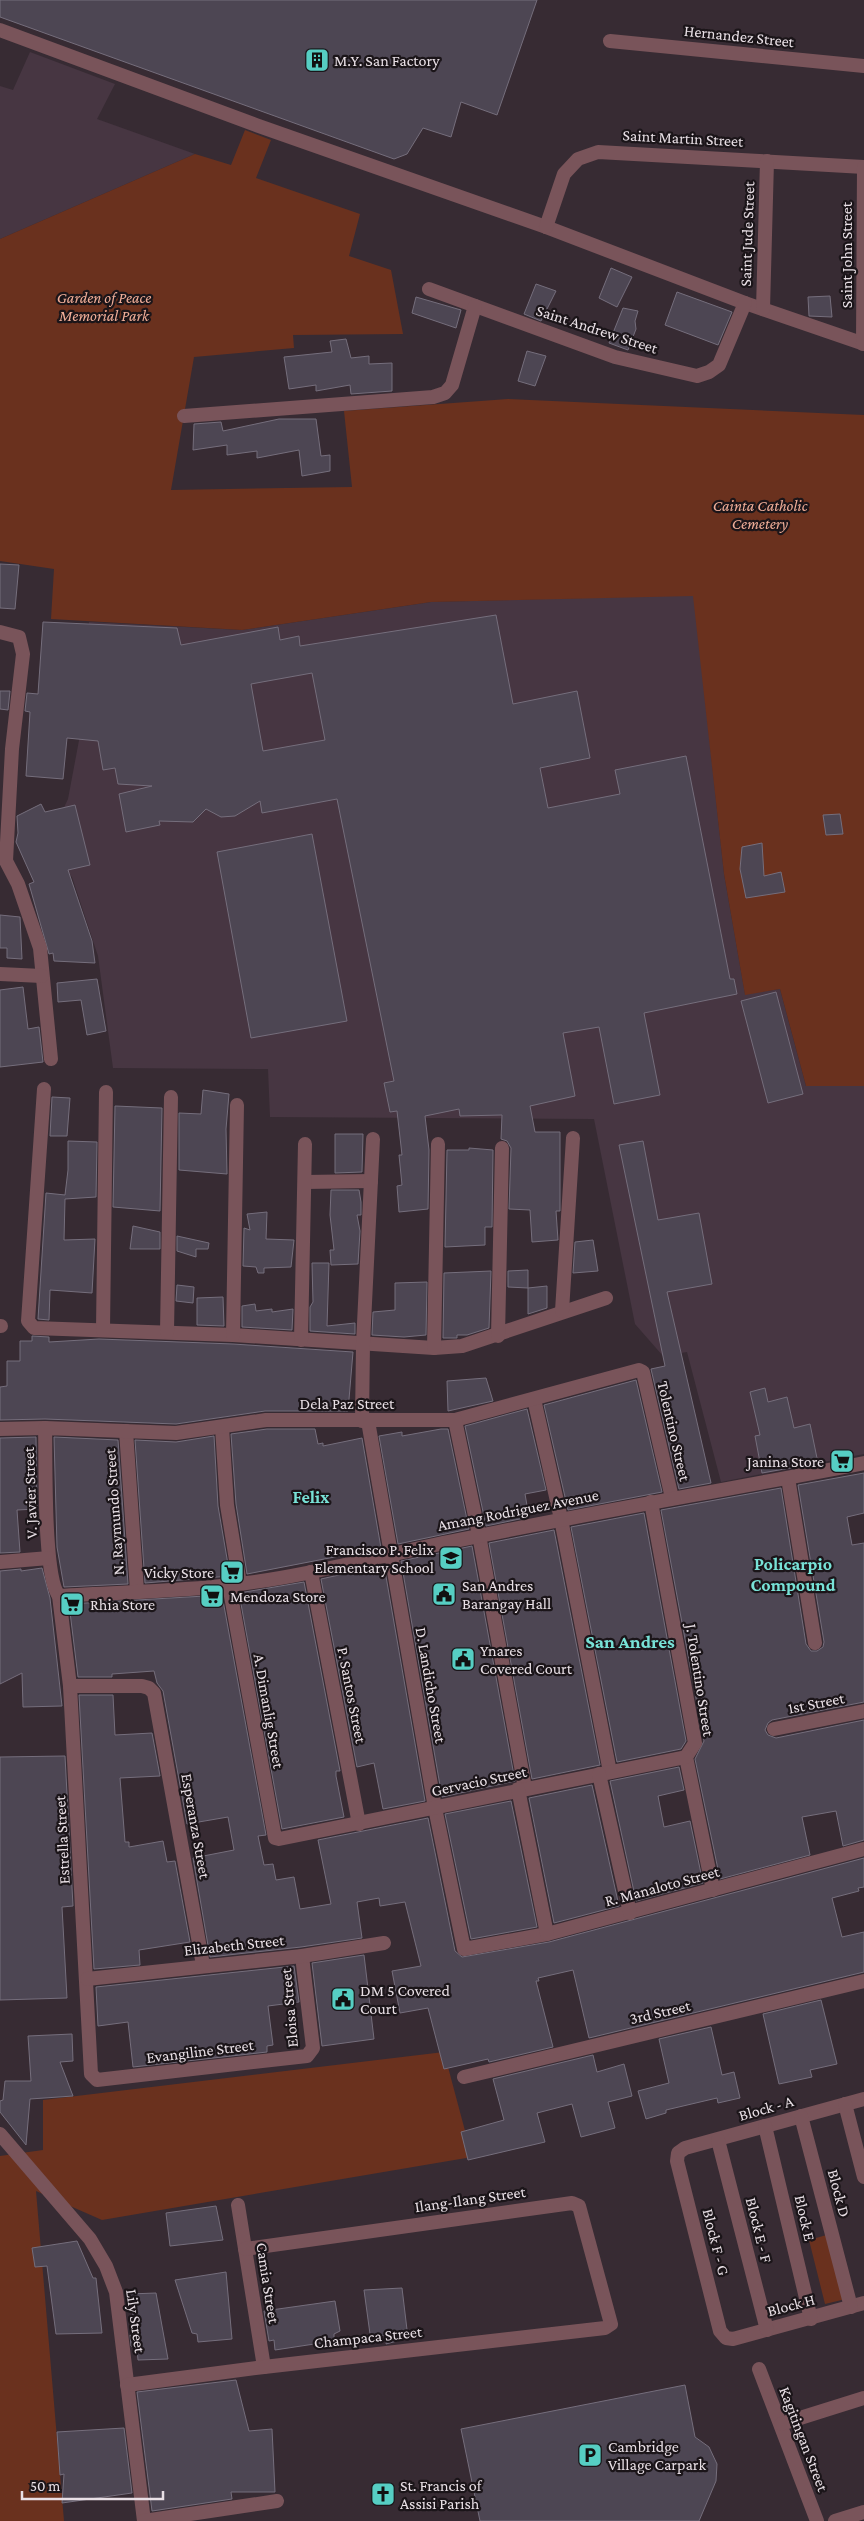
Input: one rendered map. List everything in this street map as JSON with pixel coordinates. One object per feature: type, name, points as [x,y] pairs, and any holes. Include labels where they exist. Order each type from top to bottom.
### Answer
[{"type":"street","points":[[0,30],[256,125],[546,227],[763,309],[863,344]]},
{"type":"street","name":"Hernandez Street","points":[[610,41],[864,66]]},
{"type":"street","name":"Saint Martin Street","points":[[546,227],[564,174],[578,159],[598,152],[767,160],[864,167]]},
{"type":"street","name":"Saint Jude Street","points":[[763,309],[767,160]]},
{"type":"street","name":"Saint John Street","points":[[863,344],[864,167]]},
{"type":"street","name":"Saint Andrew Street","points":[[428,289],[615,357],[697,376],[709,372],[719,365],[745,302]]},
{"type":"street","points":[[184,416],[434,398],[445,393],[452,385],[475,306]]},
{"type":"street","points":[[0,632],[19,637],[23,654],[6,748],[3,861],[18,884],[40,948],[50,1058]]},
{"type":"street","points":[[0,974],[42,976]]},
{"type":"street","points":[[44,1089],[28,1321],[34,1328],[233,1335],[434,1348],[462,1346],[498,1336],[606,1298]]},
{"type":"street","points":[[103,1330],[106,1092]]},
{"type":"street","points":[[167,1332],[172,1096]]},
{"type":"street","points":[[233,1335],[238,1105]]},
{"type":"street","points":[[562,1312],[573,1138]]},
{"type":"street","name":"D. Landicho Street","points":[[373,1139],[363,1344],[365,1421],[391,1553],[435,1808],[462,1946],[468,1950]]},
{"type":"street","points":[[301,1340],[305,1144]]},
{"type":"street","points":[[434,1348],[438,1144]]},
{"type":"street","points":[[498,1336],[502,1148]]},
{"type":"street","points":[[304,1182],[371,1181]]},
{"type":"street","name":"Dela Paz Street","points":[[0,1429],[45,1428],[176,1433],[266,1420],[455,1420],[635,1370],[643,1372]]},
{"type":"street","name":"Tolentino Street","points":[[643,1372],[672,1498]]},
{"type":"street","points":[[534,1398],[561,1519],[630,1913]]},
{"type":"street","points":[[455,1420],[479,1535],[521,1789],[548,1934]]},
{"type":"street","name":"A. Dimanlig Street","points":[[222,1427],[227,1506],[235,1584],[273,1835],[279,1839]]},
{"type":"street","name":"V. Javier Street","points":[[45,1428],[50,1558]]},
{"type":"street","name":"N. Raymundo Street","points":[[126,1431],[137,1591]]},
{"type":"street","name":"Amang Rodriguez Avenue","points":[[59,1596],[235,1584],[311,1572],[479,1535],[864,1464]]},
{"type":"street","points":[[788,1478],[815,1644]]},
{"type":"street","name":"J. Tolentino Street","points":[[651,1502],[695,1743],[686,1757],[713,1890]]},
{"type":"street","points":[[0,1562],[50,1558],[52,1583],[59,1596]]},
{"type":"street","name":"P. Santos Street","points":[[311,1572],[359,1824]]},
{"type":"street","name":"Estrella Street","points":[[59,1596],[70,1686],[91,2074],[97,2080]]},
{"type":"street","name":"Esperanza Street","points":[[70,1686],[142,1686],[149,1688],[154,1693],[203,1965]]},
{"type":"street","name":"1st Street","points":[[774,1729],[864,1711]]},
{"type":"street","name":"Gervacio Street","points":[[279,1839],[686,1757]]},
{"type":"street","name":"R. Manaloto Street","points":[[468,1950],[548,1934],[864,1849]]},
{"type":"street","name":"Elizabeth Street","points":[[87,1979],[203,1965],[302,1956],[384,1943]]},
{"type":"street","name":"Eloisa Street","points":[[302,1956],[313,2048],[307,2056]]},
{"type":"street","name":"3rd Street","points":[[464,2076],[864,1981]]},
{"type":"street","name":"Evangiline Street","points":[[97,2080],[307,2056]]},
{"type":"street","name":"Block - A","points":[[678,2153],[685,2148],[864,2099]]},
{"type":"street","points":[[845,2104],[864,2176]]},
{"type":"street","name":"Block D","points":[[801,2116],[857,2305]]},
{"type":"street","name":"Block E","points":[[765,2126],[811,2319]]},
{"type":"street","name":"Lily Street","points":[[0,2134],[90,2239],[106,2266],[116,2292],[144,2521]]},
{"type":"street","name":"Block E - F","points":[[718,2140],[766,2330]]},
{"type":"street","name":"Block F - G","points":[[678,2153],[677,2161],[720,2331],[726,2338]]},
{"type":"street","name":"Ilang-Ilang Street","points":[[245,2249],[572,2203],[579,2206],[611,2324]]},
{"type":"street","name":"Camia Street","points":[[238,2205],[264,2366]]},
{"type":"street","name":"Block H","points":[[726,2338],[733,2339],[857,2305]]},
{"type":"street","name":"Champaca Street","points":[[127,2385],[264,2366],[606,2328],[611,2324]]},
{"type":"street","name":"Kagitingan Street","points":[[759,2369],[816,2521]]},
{"type":"street","points":[[780,2424],[864,2398]]},
{"type":"street","points":[[144,2521],[277,2501]]},
{"type":"street","points":[[835,2521],[864,2512]]},
{"type":"shaded area","points":[[30,52],[115,84],[97,119],[195,154],[0,239],[0,86],[13,90]]},
{"type":"shaded area","points":[[694,595],[724,874],[745,994],[780,989],[806,1086],[864,1086],[864,1454],[721,1482],[687,1352],[663,1356],[635,1324],[594,1119],[270,1117],[268,1069],[113,1068],[98,956],[72,877],[45,847],[68,799],[86,703],[89,622],[242,630],[431,602]]},
{"type":"green space","name":"Cainta Catholic Cemetery","points":[[245,130],[271,140],[256,178],[360,214],[349,256],[391,270],[403,334],[293,335],[294,348],[194,357],[171,490],[352,487],[344,411],[508,399],[864,415],[864,1086],[806,1086],[780,989],[745,995],[724,874],[693,596],[431,602],[242,630],[51,619],[54,569],[0,561],[0,239],[195,154],[231,165]]},
{"type":"green space","points":[[444,2052],[472,2157],[102,2220],[36,2191],[64,2521],[0,2521],[0,2156],[43,2150],[43,2100]]},
{"type":"green space","points":[[837,2232],[854,2297],[825,2304],[809,2240]]},
{"type":"building","name":"M.Y. San Factory","points":[[0,0],[537,0],[497,115],[461,102],[451,137],[423,128],[407,154],[394,159],[0,17]]},
{"type":"building","points":[[611,268],[632,277],[617,307],[599,298]]},
{"type":"building","points":[[536,284],[556,291],[541,321],[524,314]]},
{"type":"building","points":[[677,292],[732,312],[718,345],[665,325]]},
{"type":"building","points":[[830,296],[832,317],[809,316],[808,297]]},
{"type":"building","points":[[416,297],[461,310],[456,328],[412,313]]},
{"type":"building","points":[[623,308],[638,311],[635,321],[636,329],[628,350],[609,343]]},
{"type":"building","points":[[346,339],[351,358],[369,356],[369,364],[392,363],[392,391],[351,394],[350,385],[316,391],[316,385],[289,389],[284,357],[332,352],[330,341]]},
{"type":"building","points":[[527,351],[546,356],[535,386],[518,381]]},
{"type":"building","points":[[279,419],[316,419],[321,456],[330,455],[330,471],[302,476],[299,450],[257,458],[257,451],[227,455],[227,445],[193,450],[194,424],[221,422],[223,431]]},
{"type":"building","points":[[0,564],[19,565],[15,609],[0,608]]},
{"type":"building","points":[[496,615],[513,704],[577,691],[590,758],[540,768],[548,808],[620,794],[615,770],[686,756],[730,979],[734,979],[737,994],[644,1013],[660,1095],[614,1104],[599,1027],[563,1033],[575,1096],[530,1106],[535,1132],[560,1132],[560,1211],[556,1211],[558,1240],[532,1242],[530,1210],[509,1209],[511,1148],[507,1141],[501,1139],[502,1115],[460,1116],[459,1109],[425,1116],[429,1150],[428,1209],[399,1212],[397,1186],[402,1185],[399,1155],[402,1155],[397,1111],[390,1112],[384,1083],[394,1081],[337,799],[262,813],[260,801],[235,816],[221,817],[206,809],[193,822],[159,821],[160,825],[126,832],[119,794],[152,786],[118,784],[115,768],[103,770],[98,741],[67,738],[63,779],[26,776],[30,712],[25,711],[27,693],[38,694],[43,622],[177,628],[181,645],[278,627],[280,640],[299,636],[300,646]],"holes":[[[312,673],[325,740],[263,751],[251,684]]]},
{"type":"building","points":[[0,691],[10,691],[8,710],[0,709]]},
{"type":"building","points":[[41,804],[45,812],[75,805],[90,865],[68,870],[92,941],[95,963],[54,961],[53,953],[49,954],[29,884],[34,882],[16,842],[18,833],[17,816]]},
{"type":"building","points":[[840,814],[843,834],[826,835],[823,815]]},
{"type":"building","points":[[312,834],[347,1021],[251,1038],[217,852]]},
{"type":"building","points":[[762,843],[764,876],[781,872],[785,892],[746,898],[740,869],[742,847]]},
{"type":"building","points":[[0,915],[20,917],[22,959],[7,958],[7,948],[0,948]]},
{"type":"building","points":[[97,979],[106,1031],[87,1035],[81,1000],[58,1002],[57,983]]},
{"type":"building","points":[[23,987],[28,1029],[39,1027],[43,1062],[0,1067],[0,990]]},
{"type":"building","points":[[776,992],[803,1094],[768,1103],[741,1001]]},
{"type":"building","points":[[203,1090],[229,1094],[226,1129],[227,1174],[179,1170],[179,1113],[201,1114]]},
{"type":"building","points":[[52,1097],[70,1098],[67,1136],[50,1136]]},
{"type":"building","points":[[115,1106],[162,1108],[160,1211],[113,1207]]},
{"type":"building","points":[[335,1134],[363,1134],[362,1172],[335,1173]]},
{"type":"building","points":[[68,1141],[97,1142],[96,1197],[65,1199],[64,1240],[95,1239],[92,1293],[50,1290],[49,1320],[38,1319],[46,1193],[65,1195],[68,1170]]},
{"type":"building","points":[[643,1141],[658,1220],[699,1213],[712,1284],[667,1292],[711,1483],[679,1489],[651,1369],[665,1366],[619,1145]]},
{"type":"building","points":[[469,1148],[493,1150],[492,1227],[485,1227],[485,1245],[445,1247],[447,1150],[469,1150]]},
{"type":"building","points":[[331,1190],[359,1190],[361,1215],[357,1215],[360,1231],[358,1264],[331,1265],[330,1250],[334,1250],[330,1215]]},
{"type":"building","points":[[267,1212],[266,1239],[294,1240],[291,1267],[264,1268],[264,1273],[258,1273],[256,1267],[243,1266],[244,1228],[250,1230],[247,1214]]},
{"type":"building","points":[[133,1226],[160,1232],[160,1249],[130,1249]]},
{"type":"building","points":[[177,1236],[209,1243],[208,1249],[196,1249],[196,1257],[177,1251]]},
{"type":"building","points":[[593,1240],[598,1271],[573,1273],[575,1242]]},
{"type":"building","points":[[312,1263],[329,1263],[327,1326],[355,1323],[355,1334],[310,1331],[310,1307],[313,1302]]},
{"type":"building","points":[[528,1270],[528,1288],[508,1287],[508,1271]]},
{"type":"building","points":[[491,1271],[489,1328],[467,1335],[457,1335],[457,1338],[443,1338],[444,1273]]},
{"type":"building","points":[[427,1282],[426,1335],[404,1337],[372,1335],[373,1312],[395,1310],[395,1283]]},
{"type":"building","points":[[177,1285],[194,1287],[193,1303],[176,1301]]},
{"type":"building","points":[[547,1286],[547,1308],[528,1314],[528,1288]]},
{"type":"building","points":[[223,1297],[224,1326],[197,1325],[197,1298]]},
{"type":"building","points":[[255,1304],[256,1311],[272,1309],[272,1312],[293,1309],[292,1330],[242,1327],[242,1306]]},
{"type":"building","points":[[32,1336],[49,1337],[49,1342],[99,1339],[233,1344],[353,1352],[348,1411],[265,1411],[176,1424],[45,1419],[0,1420],[0,1387],[7,1386],[7,1361],[20,1361],[20,1341],[32,1341]]},
{"type":"building","points":[[486,1378],[493,1401],[448,1411],[447,1381]]},
{"type":"building","points":[[636,1380],[662,1492],[568,1510],[544,1405]]},
{"type":"building","points":[[765,1388],[768,1402],[787,1397],[794,1428],[810,1424],[818,1463],[762,1473],[755,1436],[760,1435],[750,1392]]},
{"type":"building","points":[[527,1409],[546,1490],[525,1494],[529,1517],[486,1526],[465,1426]]},
{"type":"building","points":[[267,1429],[315,1429],[318,1444],[323,1443],[323,1446],[362,1438],[381,1548],[247,1574],[236,1504],[231,1434]]},
{"type":"building","points":[[448,1429],[469,1529],[398,1544],[379,1436],[402,1432],[402,1436]]},
{"type":"building","points":[[214,1436],[218,1506],[230,1576],[145,1583],[135,1440],[176,1442]]},
{"type":"building","points":[[36,1437],[37,1509],[17,1510],[20,1552],[0,1553],[0,1438]]},
{"type":"building","points":[[54,1437],[118,1440],[128,1584],[64,1587],[57,1547]]},
{"type":"building","points":[[864,1473],[864,1513],[847,1517],[852,1545],[864,1543],[864,1702],[772,1720],[768,1723],[765,1730],[768,1735],[776,1738],[864,1720],[864,1840],[843,1846],[836,1811],[802,1817],[810,1855],[720,1879],[695,1759],[704,1741],[661,1510],[781,1488],[806,1644],[811,1651],[817,1651],[823,1647],[824,1642],[798,1485]]},
{"type":"building","points":[[644,1513],[686,1741],[681,1749],[617,1762],[571,1527]]},
{"type":"building","points":[[554,1530],[600,1765],[532,1779],[489,1543]]},
{"type":"building","points":[[472,1546],[515,1781],[442,1797],[401,1561]]},
{"type":"building","points":[[384,1565],[425,1801],[383,1809],[374,1763],[357,1767],[321,1579]]},
{"type":"building","points":[[42,1568],[50,1598],[62,1706],[23,1707],[22,1673],[0,1684],[0,1571]]},
{"type":"building","points":[[304,1582],[340,1771],[336,1771],[336,1776],[344,1817],[282,1829],[239,1593]]},
{"type":"building","points":[[222,1595],[266,1835],[258,1836],[264,1865],[273,1864],[276,1880],[294,1877],[300,1909],[331,1904],[318,1840],[428,1818],[455,1951],[462,1957],[549,1942],[864,1858],[864,1887],[858,1888],[859,1891],[832,1898],[842,1937],[864,1932],[864,1972],[589,2038],[573,1970],[538,1978],[539,1981],[536,1981],[553,2047],[489,2062],[488,2059],[444,2069],[428,2008],[400,2013],[392,1971],[421,1966],[405,1902],[380,1906],[379,1898],[357,1902],[362,1938],[210,1957],[193,1858],[234,1850],[228,1817],[187,1824],[163,1691],[157,1683],[154,1671],[112,1674],[112,1677],[78,1677],[69,1604]]},
{"type":"building","points":[[79,1695],[113,1695],[115,1735],[152,1733],[160,1776],[120,1778],[125,1842],[129,1842],[129,1847],[163,1841],[167,1862],[175,1861],[190,1942],[139,1950],[140,1965],[94,1969]]},
{"type":"building","points":[[65,1756],[73,1906],[62,1907],[67,1998],[0,2000],[0,1757]]},
{"type":"building","points":[[679,1767],[684,1790],[658,1796],[664,1827],[690,1821],[703,1883],[636,1901],[610,1781]]},
{"type":"building","points":[[592,1785],[619,1906],[554,1923],[529,1798]]},
{"type":"building","points":[[511,1801],[537,1927],[471,1939],[445,1814]]},
{"type":"building","name":"DM 5 Covered Court","points":[[364,1955],[374,2039],[322,2046],[312,1963]]},
{"type":"building","points":[[294,1966],[299,2002],[268,2006],[273,2045],[267,2046],[267,2052],[133,2067],[128,2022],[98,2026],[96,1987]]},
{"type":"building","points":[[821,2000],[837,2064],[810,2070],[812,2077],[779,2084],[763,2014]]},
{"type":"building","points":[[711,2027],[722,2075],[734,2072],[740,2098],[718,2103],[717,2098],[666,2110],[666,2113],[646,2119],[638,2091],[669,2083],[659,2039]]},
{"type":"building","points":[[72,2034],[73,2061],[60,2062],[73,2096],[30,2099],[26,2145],[0,2112],[0,2101],[3,2100],[5,2081],[31,2081],[28,2036]]},
{"type":"building","points":[[593,2055],[597,2072],[624,2064],[632,2096],[608,2102],[615,2128],[581,2137],[572,2104],[537,2113],[545,2142],[468,2160],[461,2132],[504,2120],[493,2079]]},
{"type":"building","points":[[216,2206],[223,2240],[170,2246],[166,2213]]},
{"type":"building","points":[[77,2241],[93,2278],[96,2278],[102,2333],[56,2334],[47,2266],[35,2267],[32,2248]]},
{"type":"building","points":[[226,2272],[232,2339],[198,2342],[197,2334],[192,2333],[175,2280]]},
{"type":"building","points":[[402,2288],[408,2338],[386,2344],[387,2336],[370,2334],[364,2290]]},
{"type":"building","points":[[156,2293],[168,2359],[138,2360],[137,2349],[131,2346],[130,2335],[136,2333],[129,2294]]},
{"type":"building","points":[[335,2301],[340,2331],[334,2334],[334,2341],[275,2350],[274,2340],[269,2341],[264,2311]]},
{"type":"building","points":[[236,2380],[249,2431],[272,2429],[275,2492],[231,2492],[232,2499],[152,2511],[137,2392]]},
{"type":"building","name":"Cambridge Village Carpark","points":[[685,2385],[695,2437],[709,2447],[717,2464],[716,2481],[699,2521],[480,2521],[461,2429]]},
{"type":"building","points":[[124,2428],[132,2493],[62,2503],[64,2474],[60,2475],[57,2432]]},
{"type":"place","name":"M.Y. San Factory","points":[[317,60]]},
{"type":"place","name":"Janina Store","points":[[842,1461]]},
{"type":"place","name":"Francisco P. Felix Elementary School","points":[[451,1558]]},
{"type":"place","name":"Vicky Store","points":[[232,1572]]},
{"type":"place","name":"San Andres Barangay Hall","points":[[444,1594]]},
{"type":"place","name":"Mendoza Store","points":[[212,1596]]},
{"type":"place","name":"Rhia Store","points":[[72,1604]]},
{"type":"place","name":"Ynares Covered Court","points":[[463,1659]]},
{"type":"place","name":"DM 5 Covered Court","points":[[343,1999]]},
{"type":"place","name":"Cambridge Village Carpark","points":[[590,2455]]},
{"type":"place","name":"St. Francis of Assisi Parish","points":[[383,2494]]},
{"type":"district","name":"Felix","points":[[311,1497]]},
{"type":"district","name":"Policarpio Compound","points":[[793,1574]]},
{"type":"district","name":"San Andres","points":[[630,1641]]},
{"type":"park label","name":"Garden of Peace Memorial Park","points":[[104,306]]}]
